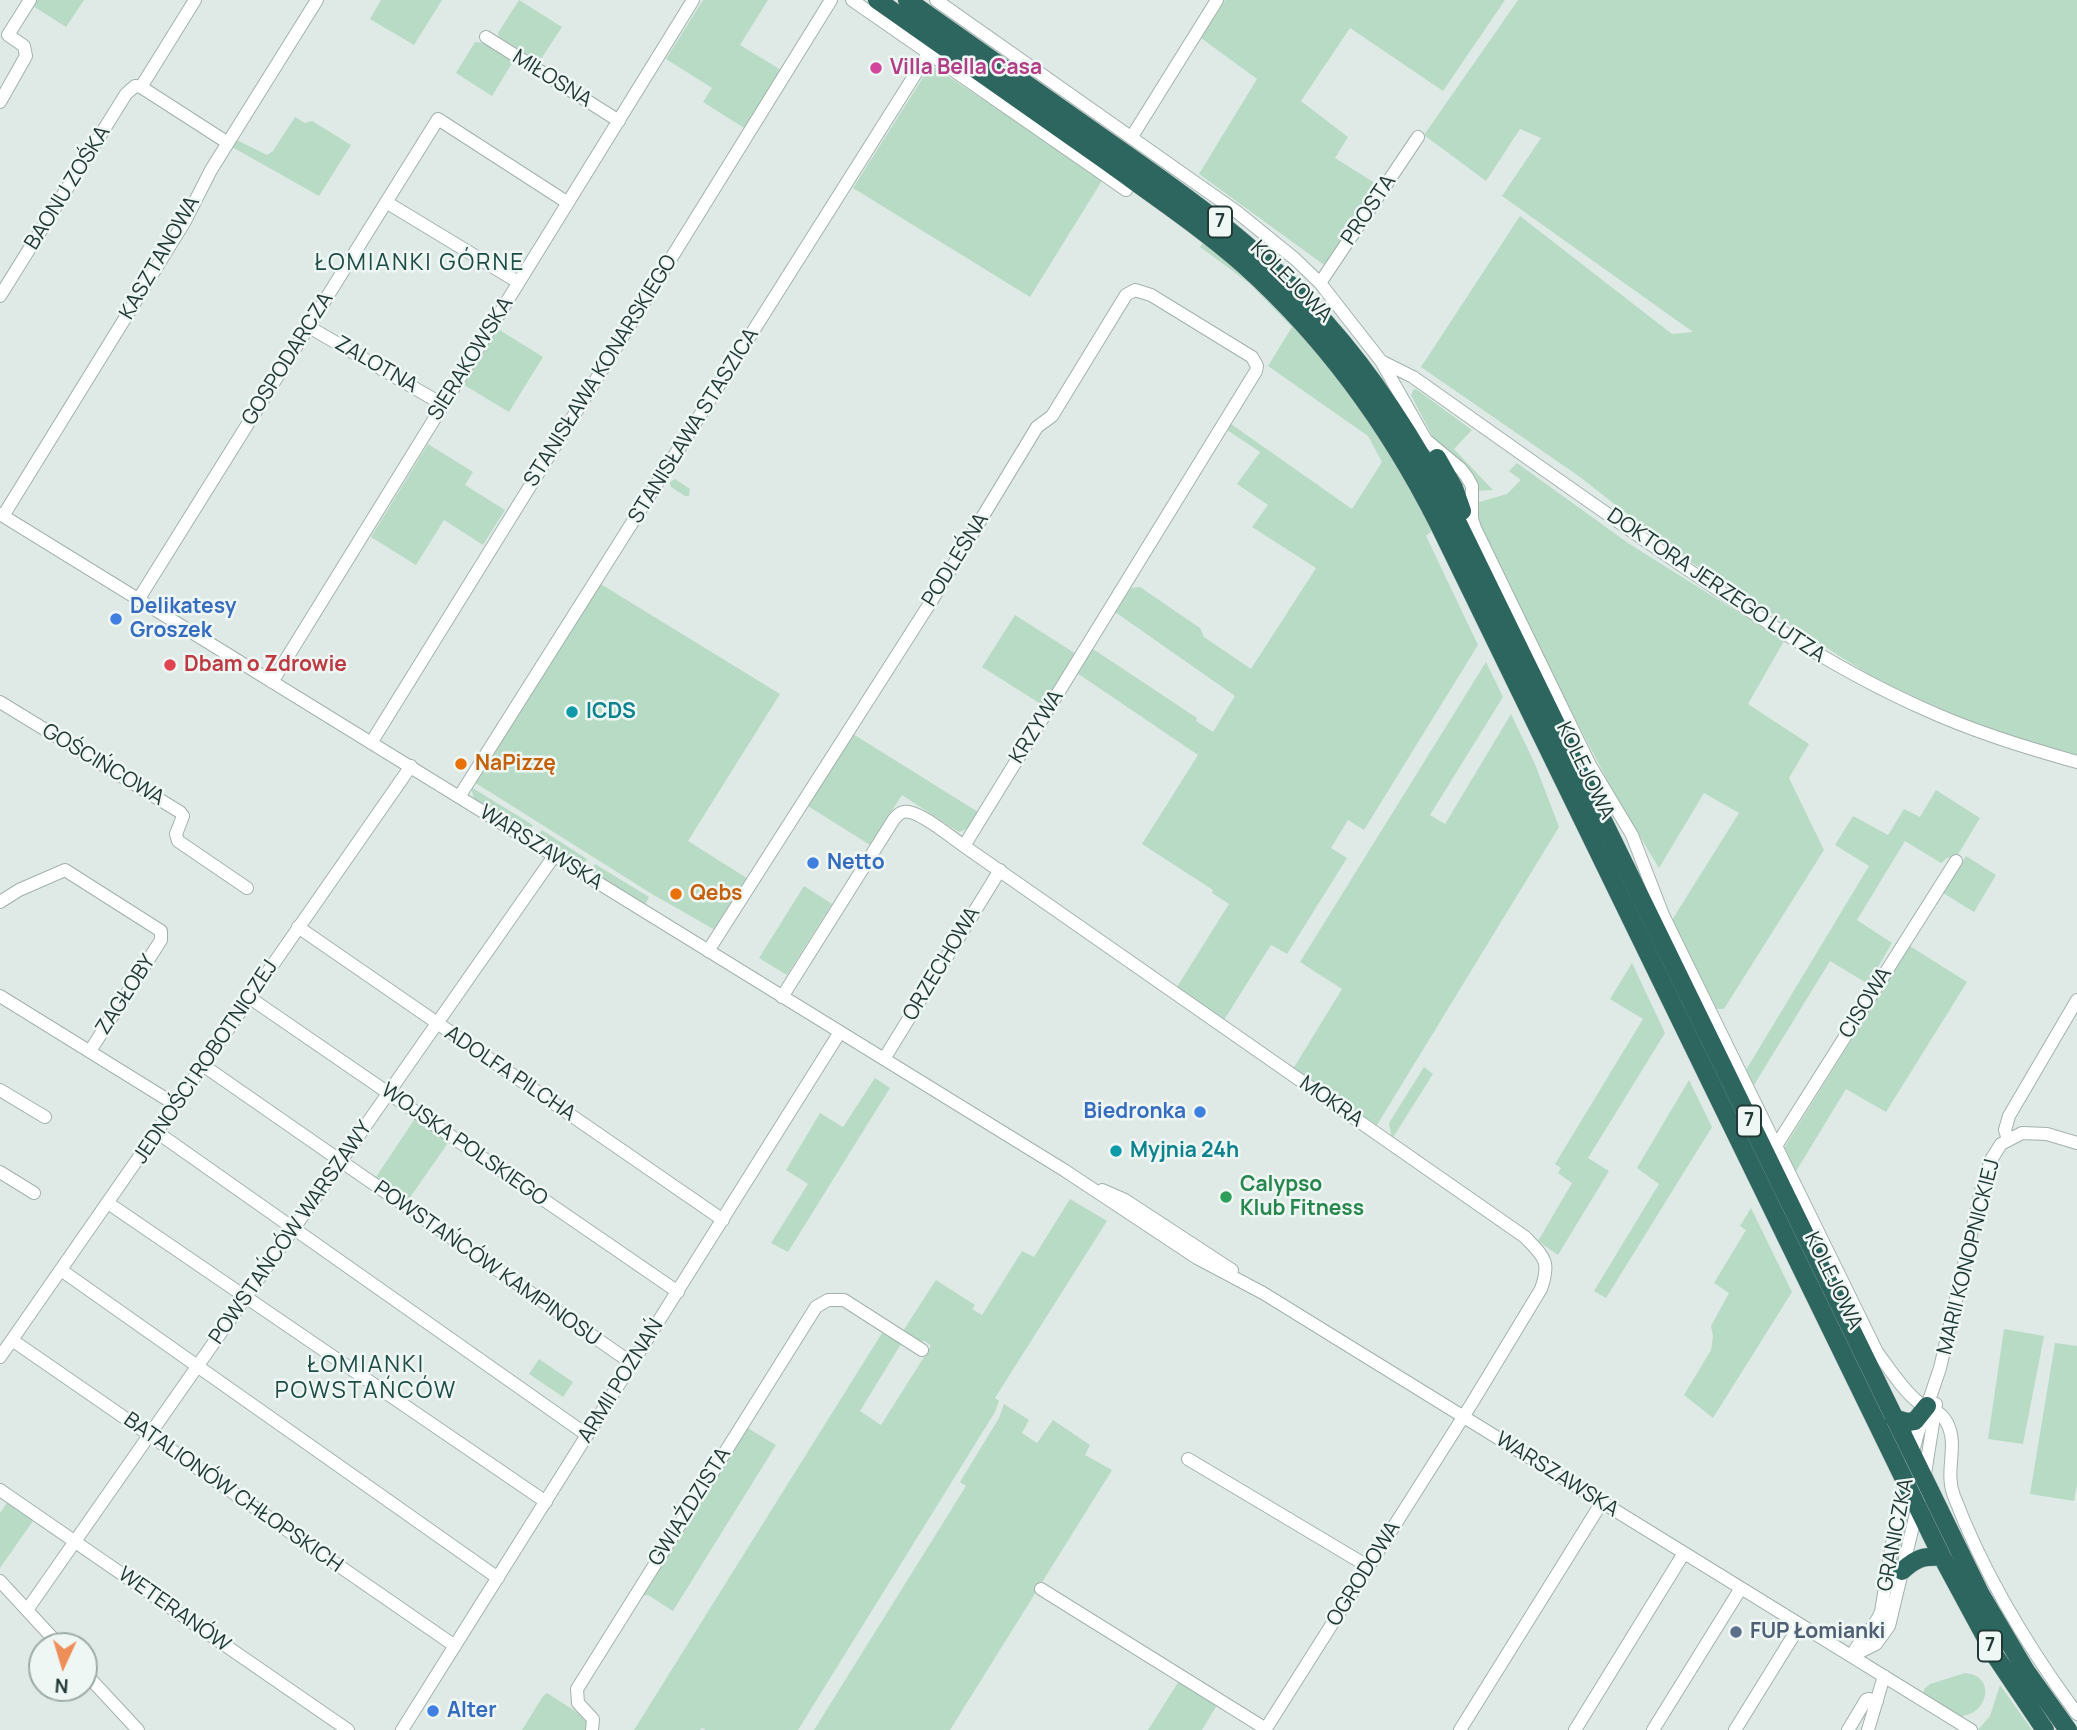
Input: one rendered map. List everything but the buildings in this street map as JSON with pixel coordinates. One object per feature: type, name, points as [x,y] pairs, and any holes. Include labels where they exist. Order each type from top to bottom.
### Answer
[{"type":"highway","name":"KOLEJOWA","points":[[877,0],[1164,202],[1245,266],[1303,324],[1350,379],[1404,459],[1462,571],[1942,1557],[1996,1657],[2045,1730]]},
{"type":"highway","name":"KOLEJOWA","points":[[907,0],[1221,222],[1267,262],[1324,320],[1385,397],[1470,532],[1894,1418],[1995,1622],[2025,1671],[2068,1730]]},
{"type":"highway","points":[[1126,190],[1164,202]]},
{"type":"highway","points":[[1429,444],[1461,503],[1470,532]]},
{"type":"highway","points":[[1894,1418],[1907,1422],[1915,1421],[1931,1408]]},
{"type":"highway","points":[[1902,1571],[1915,1559],[1923,1556],[1942,1557]]},
{"type":"street","points":[[0,102],[26,56],[24,46],[4,32],[30,0]]},
{"type":"street","name":"BAONU ZOŚKA","points":[[0,296],[126,94],[135,86],[141,87],[195,0]]},
{"type":"street","name":"KASZTANOWA","points":[[1,515],[178,232],[204,182],[317,0]]},
{"type":"street","name":"SIERAKOWSKA","points":[[272,682],[693,0]]},
{"type":"street","name":"STANISŁAWA KONARSKIEGO","points":[[371,743],[831,0]]},
{"type":"street","points":[[852,0],[1126,190]]},
{"type":"street","name":"KOLEJOWA","points":[[936,0],[952,5],[1131,138],[1237,212],[1295,259],[1320,283],[1381,361],[1429,444]]},
{"type":"street","points":[[1131,138],[1217,0]]},
{"type":"street","name":"MIŁOSNA","points":[[486,37],[619,121]]},
{"type":"street","name":"STANISŁAWA STASZICA","points":[[459,797],[928,54]]},
{"type":"street","points":[[141,87],[228,143]]},
{"type":"street","name":"GOSPODARCZA","points":[[138,600],[438,119],[568,203]]},
{"type":"street","name":"PROSTA","points":[[1320,283],[1418,137]]},
{"type":"street","points":[[386,202],[518,282]]},
{"type":"street","name":"PODLEŚNA","points":[[708,951],[932,600],[1037,427],[1052,416],[1126,295],[1135,290],[1151,295],[1252,357]]},
{"type":"street","name":"ZALOTNA","points":[[309,327],[442,404]]},
{"type":"street","name":"KRZYWA","points":[[964,846],[1256,371],[1257,366],[1252,357]]},
{"type":"street","name":"DOKTORA JERZEGO LUTZA","points":[[1381,361],[1413,377],[1656,548],[1833,664],[1924,709],[2011,743],[2077,762]]},
{"type":"street","name":"WARSZAWSKA","points":[[1,515],[1082,1182],[1125,1200],[1207,1258],[1852,1656]]},
{"type":"street","points":[[1470,532],[1590,765],[1632,835],[1663,915],[1877,1352],[1917,1401],[1945,1418],[1951,1433],[1950,1482],[1979,1557],[2017,1626],[2077,1714]]},
{"type":"street","name":"GOŚCIŃCOWA","points":[[0,702],[180,812],[183,816],[176,834],[178,841],[247,888]]},
{"type":"street","name":"JEDNOŚCI ROBOTNICZEJ","points":[[0,1357],[411,766]]},
{"type":"street","points":[[782,997],[898,814],[905,811],[918,814],[964,846]]},
{"type":"street","name":"MOKRA","points":[[964,846],[1525,1237],[1544,1256],[1546,1274],[1541,1289],[1463,1417]]},
{"type":"street","name":"POWSTAŃCÓW WARSZAWY","points":[[27,1610],[554,856]]},
{"type":"street","name":"CISOWA","points":[[1776,1146],[1956,861]]},
{"type":"street","name":"ZAGŁOBY","points":[[0,902],[61,870],[70,872],[159,928],[162,933],[161,940],[90,1051]]},
{"type":"street","name":"ORZECHOWA","points":[[884,1059],[1000,870]]},
{"type":"street","name":"ADOLFA PILCHA","points":[[298,927],[723,1220]]},
{"type":"street","points":[[0,996],[176,1105]]},
{"type":"street","name":"WOJSKA POLSKIEGO","points":[[250,998],[678,1292]]},
{"type":"street","points":[[2008,1139],[2005,1130],[2009,1116],[2077,1000]]},
{"type":"street","name":"ARMII POZNAŃ","points":[[402,1730],[840,1032]]},
{"type":"street","name":"POWSTAŃCÓW KAMPINOSU","points":[[204,1066],[633,1364]]},
{"type":"street","points":[[0,1090],[45,1117]]},
{"type":"street","points":[[158,1133],[587,1435]]},
{"type":"street","name":"MARII KONOPNICKIEJ","points":[[1924,1480],[1931,1408],[1983,1181],[1996,1150],[2008,1139],[2022,1133],[2038,1133],[2077,1143]]},
{"type":"street","points":[[0,1172],[34,1193]]},
{"type":"street","points":[[108,1203],[546,1502]]},
{"type":"street","points":[[61,1270],[498,1578]]},
{"type":"street","name":"GWIAŹDZISTA","points":[[592,1730],[593,1719],[578,1703],[577,1689],[816,1307],[828,1300],[839,1299],[847,1302],[922,1350]]},
{"type":"street","name":"BATALIONÓW CHŁOPSKICH","points":[[12,1340],[455,1646]]},
{"type":"street","name":"MARII KONOPNICKIEJ","points":[[1913,1457],[1931,1408]]},
{"type":"street","name":"OGRODOWA","points":[[1265,1729],[1463,1417]]},
{"type":"street","name":"GRANICZKA","points":[[1852,1656],[1857,1644],[1875,1626],[1881,1612],[1896,1514],[1913,1457]]},
{"type":"street","points":[[1188,1459],[1369,1567]]},
{"type":"street","name":"GRANICZKA","points":[[1852,1656],[1876,1644],[1889,1626],[1924,1480]]},
{"type":"street","name":"WETERANÓW","points":[[0,1490],[348,1730]]},
{"type":"street","points":[[1460,1730],[1602,1502]]},
{"type":"street","points":[[1575,1730],[1684,1553]]},
{"type":"street","points":[[0,1581],[47,1632]]},
{"type":"street","points":[[1041,1588],[1265,1729]]},
{"type":"street","points":[[1653,1730],[1741,1588]]},
{"type":"street","points":[[1735,1730],[1800,1625]]},
{"type":"street","points":[[1852,1656],[1971,1730]]},
{"type":"street","points":[[1868,1730],[1884,1676]]},
{"type":"street","points":[[98,1687],[138,1730]]},
{"type":"street","points":[[1848,1730],[1866,1700],[1877,1700]]},
{"type":"green space","points":[[37,0],[84,0],[66,27],[33,6]]},
{"type":"green space","points":[[381,0],[442,0],[414,45],[370,19]]},
{"type":"green space","points":[[519,0],[562,27],[539,62],[499,37],[498,33]]},
{"type":"green space","points":[[703,0],[768,0],[740,45],[781,70],[744,128],[703,102],[712,88],[666,59]]},
{"type":"green space","points":[[1225,0],[1505,0],[1443,91],[1350,28],[1301,101],[1348,137],[1335,158],[1378,185],[1327,267],[1199,174],[1257,79],[1201,38]]},
{"type":"green space","points":[[1518,0],[2077,0],[2077,755],[1991,731],[1879,681],[1678,554],[1580,477],[1421,367],[1520,216],[1672,334],[1693,332],[1502,196],[1541,138],[1520,129],[1486,181],[1424,135]]},
{"type":"green space","points":[[475,42],[491,44],[514,60],[492,96],[456,73]]},
{"type":"green space","points":[[931,65],[1103,179],[1030,297],[853,188]]},
{"type":"green space","points":[[295,117],[305,123],[312,121],[351,145],[319,196],[232,147],[237,140],[267,155],[273,151]]},
{"type":"green space","points":[[1203,243],[1244,274],[1332,367],[1400,467],[1434,529],[1426,536],[1478,645],[1364,830],[1348,820],[1331,848],[1347,858],[1287,954],[1271,945],[1224,1020],[1177,987],[1229,904],[1212,893],[1213,890],[1142,844],[1198,755],[1077,673],[1093,649],[1197,718],[1196,721],[1213,732],[1235,696],[1115,612],[1131,588],[1140,587],[1200,628],[1204,637],[1251,669],[1316,568],[1252,527],[1268,505],[1237,484],[1260,452],[1227,430],[1231,424],[1352,509],[1382,462],[1368,436],[1268,366],[1292,327],[1249,283],[1200,247]]},
{"type":"green space","points":[[498,329],[543,357],[509,412],[464,385]]},
{"type":"green space","points":[[1416,389],[1472,430],[1454,449],[1493,490],[1475,491],[1469,470],[1452,454],[1438,447],[1411,395]]},
{"type":"green space","points":[[428,444],[473,472],[465,485],[505,510],[483,545],[444,520],[416,565],[371,537]]},
{"type":"green space","points":[[1517,463],[1628,543],[1784,641],[1748,704],[1809,744],[1789,778],[1824,850],[1724,1009],[1717,1009],[1672,920],[1739,813],[1704,793],[1659,868],[1616,797],[1564,697],[1478,519],[1476,503],[1507,494],[1521,480],[1509,471]]},
{"type":"green space","points":[[675,479],[690,489],[689,496],[671,487],[670,482]]},
{"type":"green space","points":[[599,583],[780,694],[688,841],[750,880],[715,930],[652,894],[474,782]]},
{"type":"green space","points":[[1015,615],[1076,654],[1044,706],[982,667]]},
{"type":"green space","points":[[1486,662],[1503,697],[1430,815],[1445,824],[1511,714],[1535,764],[1559,827],[1377,1125],[1293,1069],[1342,989],[1300,962]]},
{"type":"green space","points":[[853,734],[978,812],[967,829],[959,832],[902,795],[870,845],[808,806]]},
{"type":"green space","points":[[471,787],[533,825],[530,830],[525,831],[474,799]]},
{"type":"green space","points":[[1936,790],[1980,818],[1957,856],[1947,858],[1941,863],[1905,841],[1857,920],[1892,943],[1868,984],[1830,961],[1754,1085],[1746,1070],[1869,866],[1835,845],[1853,816],[1888,835],[1904,809],[1920,817]]},
{"type":"green space","points":[[542,830],[587,859],[585,863],[579,864],[541,841],[539,834]]},
{"type":"green space","points":[[1966,856],[1996,875],[1974,912],[1943,893]]},
{"type":"green space","points":[[595,864],[649,897],[645,905],[595,874]]},
{"type":"green space","points":[[804,886],[832,904],[787,975],[759,958]]},
{"type":"green space","points":[[1910,946],[1967,982],[1886,1112],[1846,1089],[1795,1173],[1784,1148]]},
{"type":"green space","points":[[1632,963],[1665,1033],[1588,1158],[1609,1171],[1558,1255],[1538,1241],[1572,1183],[1558,1173],[1561,1168],[1555,1164],[1643,1019],[1610,999]]},
{"type":"green space","points":[[1424,1067],[1433,1074],[1392,1139],[1389,1123]]},
{"type":"green space","points":[[875,1078],[890,1088],[788,1252],[771,1243],[808,1184],[786,1170],[820,1113],[843,1127]]},
{"type":"green space","points":[[1689,1080],[1712,1127],[1606,1298],[1594,1291],[1659,1184],[1637,1168]]},
{"type":"green space","points":[[416,1117],[450,1140],[409,1199],[376,1177]]},
{"type":"green space","points":[[1070,1199],[1107,1221],[995,1398],[999,1401],[995,1412],[798,1730],[634,1730],[882,1333],[901,1344],[860,1411],[881,1425],[931,1346],[925,1341],[919,1342],[903,1331],[936,1280],[975,1305],[972,1309],[982,1315],[1022,1251],[1034,1257]]},
{"type":"green space","points":[[1751,1208],[1792,1292],[1713,1418],[1684,1395],[1711,1350],[1711,1326],[1729,1293],[1714,1283],[1746,1230],[1740,1226]]},
{"type":"green space","points":[[2004,1329],[2044,1336],[2023,1444],[1988,1439]]},
{"type":"green space","points":[[2055,1343],[2077,1346],[2077,1484],[2074,1501],[2030,1494]]},
{"type":"green space","points":[[539,1359],[573,1382],[563,1397],[529,1374]]},
{"type":"green space","points":[[1004,1404],[1029,1420],[1022,1433],[1037,1443],[1053,1420],[1090,1445],[1085,1455],[1112,1470],[950,1730],[814,1730],[966,1486],[960,1482],[999,1418]]},
{"type":"green space","points":[[746,1427],[776,1445],[673,1611],[648,1595],[641,1596]]},
{"type":"green space","points":[[7,1503],[33,1521],[0,1568],[0,1513]]},
{"type":"green space","points":[[1911,1507],[1884,1625],[1868,1643],[1881,1627],[1902,1514]]},
{"type":"green space","points":[[1965,1673],[1982,1681],[1985,1688],[1982,1703],[1977,1710],[1969,1714],[1960,1716],[1924,1693],[1924,1689],[1930,1684]]},
{"type":"green space","points":[[1179,1681],[1217,1705],[1202,1730],[1148,1730]]},
{"type":"green space","points":[[2000,1685],[2032,1730],[1978,1730],[1990,1716]]},
{"type":"green space","points":[[547,1693],[578,1713],[587,1723],[586,1730],[522,1730]]},
{"type":"place","name":"Villa Bella Casa","points":[[876,68]]},
{"type":"place","name":"Delikatesy Groszek","points":[[116,619]]},
{"type":"place","name":"Dbam o Zdrowie","points":[[170,665]]},
{"type":"place","name":"ICDS","points":[[572,712]]},
{"type":"place","name":"NaPizzę","points":[[461,764]]},
{"type":"place","name":"Netto","points":[[813,863]]},
{"type":"place","name":"Qebs","points":[[676,894]]},
{"type":"place","name":"Biedronka","points":[[1200,1112]]},
{"type":"place","name":"Myjnia 24h","points":[[1116,1151]]},
{"type":"place","name":"Calypso Klub Fitness","points":[[1226,1197]]},
{"type":"place","name":"FUP Łomianki","points":[[1736,1632]]},
{"type":"place","name":"Alter","points":[[433,1711]]},
{"type":"district","name":"ŁOMIANKI GÓRNE","points":[[420,264]]},
{"type":"district","name":"ŁOMIANKI POWSTAŃCÓW","points":[[366,1379]]}]
